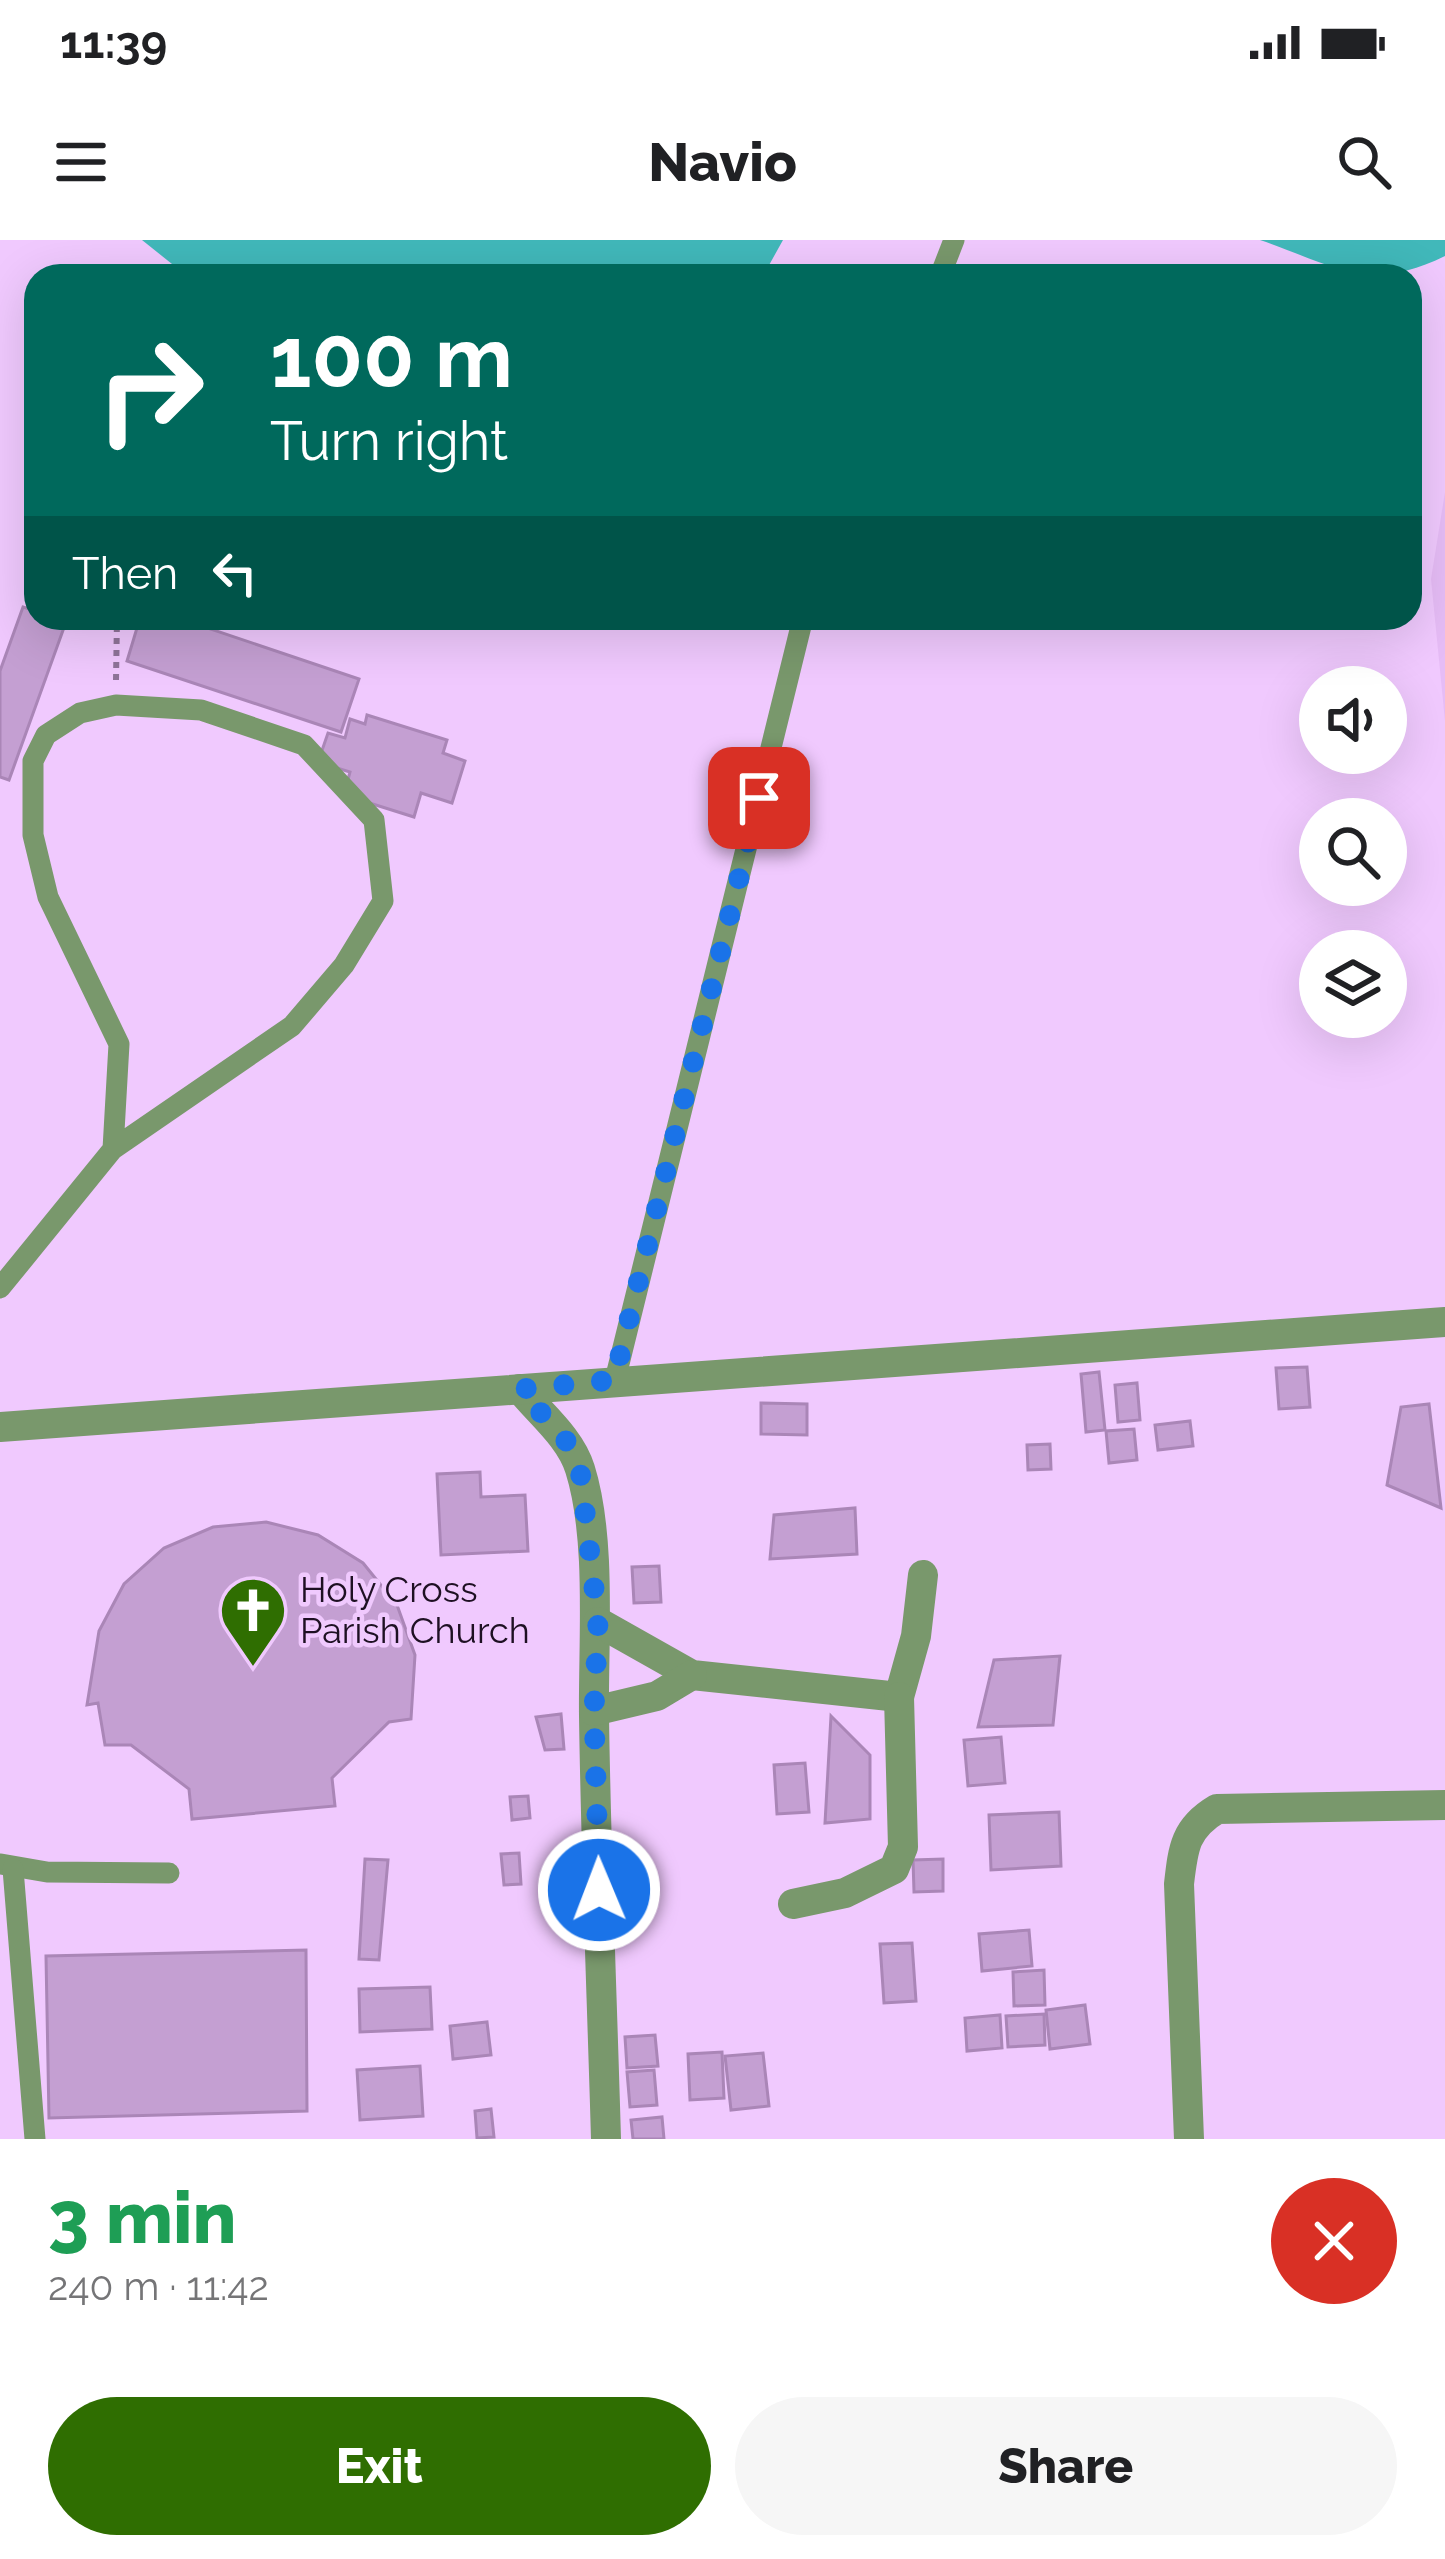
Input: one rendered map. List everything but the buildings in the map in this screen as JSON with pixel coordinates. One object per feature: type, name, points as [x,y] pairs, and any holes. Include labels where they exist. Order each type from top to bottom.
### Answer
[{"type":"street","points":[[0,1427],[1445,1322]]},
{"type":"street","points":[[520,1389],[566,1441],[580,1469],[598,1622],[594,1711],[606,2139]]},
{"type":"street","points":[[793,1904],[845,1893],[894,1868],[903,1847],[899,1696],[916,1636],[923,1575]]},
{"type":"street","points":[[598,1622],[692,1675],[899,1696]]},
{"type":"street","points":[[594,1711],[657,1696],[692,1675]]},
{"type":"street","points":[[1189,2139],[1179,1884],[1183,1844],[1197,1821],[1217,1809],[1445,1804]]},
{"type":"lane","points":[[614,1380],[800,630]]},
{"type":"lane","points":[[0,1288],[113,1150],[292,1026],[344,965],[383,901],[374,820],[304,745],[201,710],[116,705],[80,713],[46,735],[34,760],[29,794],[48,897],[119,1044],[113,1150]]},
{"type":"lane","points":[[35,2139],[7,1866],[169,1874]]},
{"type":"path","points":[[116,705],[117,630]]},
{"type":"shaded area","points":[[142,240],[783,240],[770,264],[172,264]]},
{"type":"shaded area","points":[[1260,240],[1445,240],[1445,256],[1422,265],[1323,264]]},
{"type":"shaded area","points":[[1445,492],[1445,721],[1431,579]]},
{"type":"place","name":"Holy Cross Parish Church","points":[[253,1669]]},
{"type":"route","points":[[599,1890],[594,1711],[598,1622],[580,1469],[566,1441],[520,1389],[614,1380],[759,798]]}]
